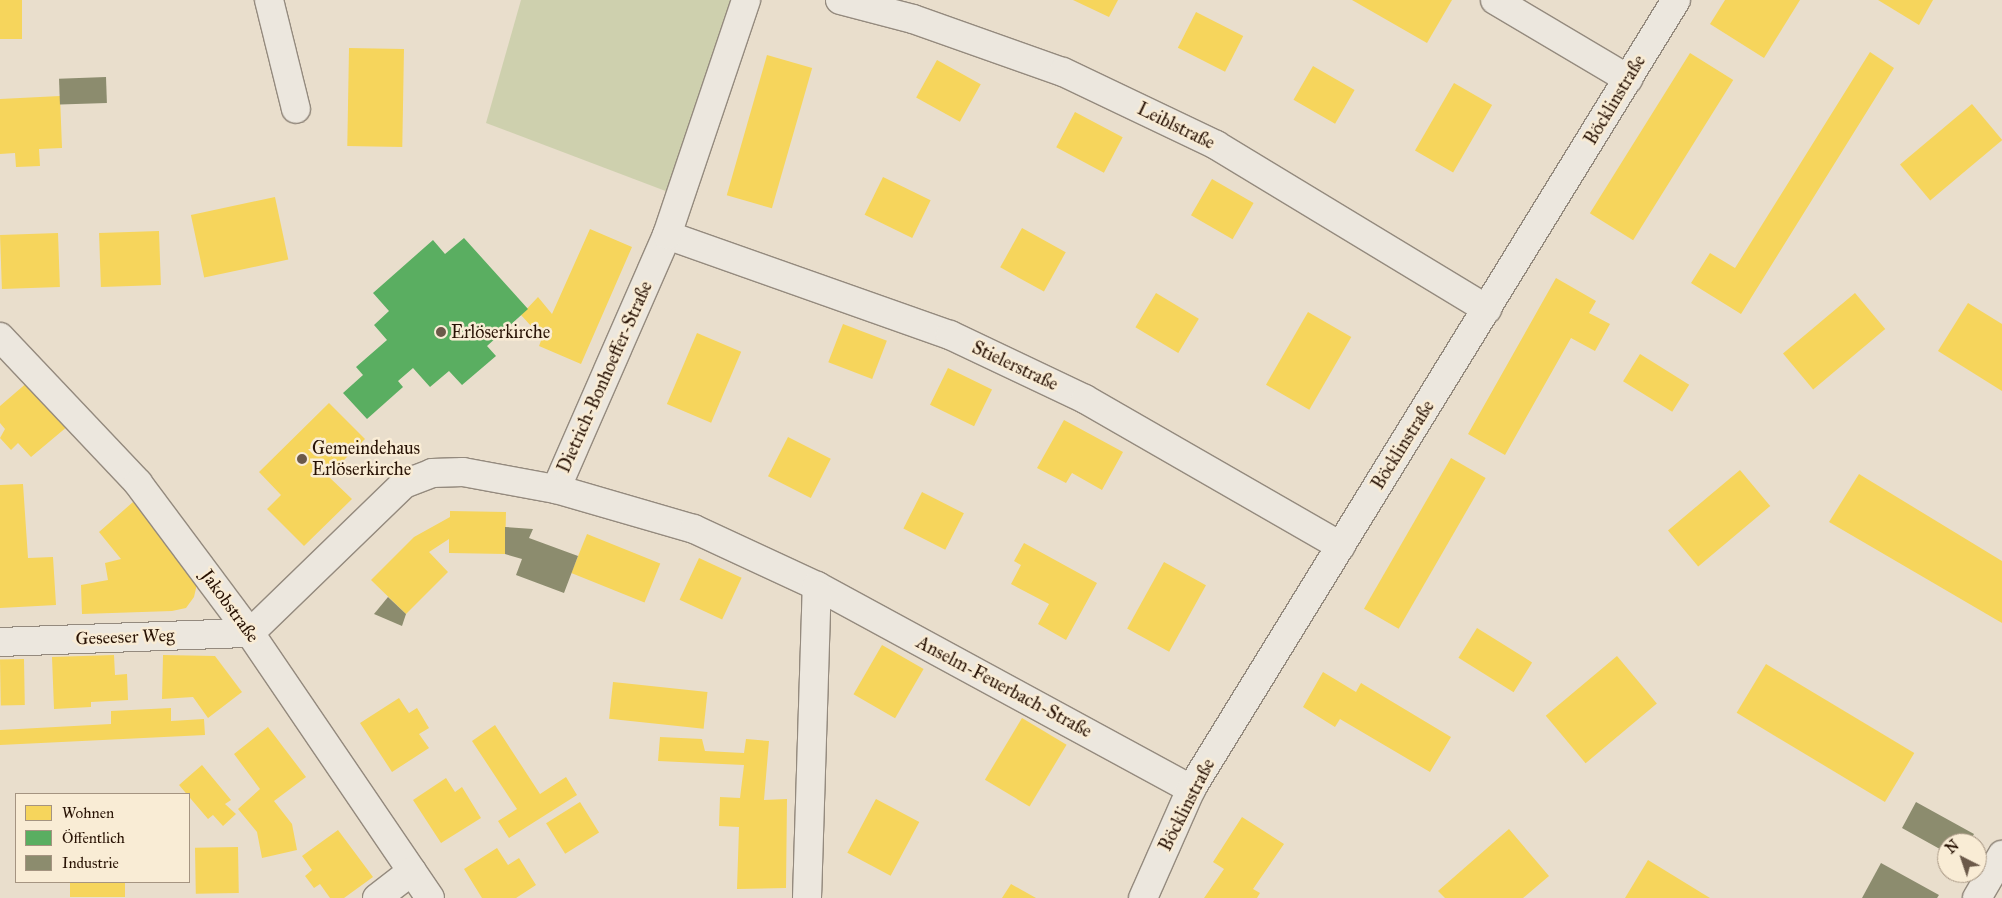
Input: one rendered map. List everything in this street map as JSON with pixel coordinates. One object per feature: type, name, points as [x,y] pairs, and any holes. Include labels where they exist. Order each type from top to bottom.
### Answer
[{"type":"street","points":[[269,0],[296,110]]},
{"type":"street","name":"Dietrich-Bonhoeffer-Straße","points":[[250,633],[404,484],[432,473],[463,472],[556,489],[668,234],[746,0]]},
{"type":"street","name":"Leiblstraße","points":[[840,0],[913,19],[1072,76],[1216,145],[1487,308]]},
{"type":"street","points":[[1495,0],[1628,79]]},
{"type":"street","name":"Böcklinstraße","points":[[1143,898],[1191,789],[1676,0]]},
{"type":"street","name":"Stielerstraße","points":[[668,234],[950,335],[1085,399],[1341,546]]},
{"type":"street","name":"Jakobstraße","points":[[0,337],[138,483],[250,633],[430,898]]},
{"type":"street","name":"Anselm-Feuerbach-Straße","points":[[556,489],[694,529],[817,586],[1191,789]]},
{"type":"street","points":[[807,898],[817,586]]},
{"type":"street","name":"Geseeser Weg","points":[[0,642],[250,633]]},
{"type":"street","points":[[1977,898],[2002,855]]},
{"type":"street","points":[[376,898],[412,871]]},
{"type":"green space","points":[[521,0],[734,0],[684,198],[486,123]]},
{"type":"building: Wohnen","points":[[0,0],[22,0],[22,39],[0,39]]},
{"type":"building: Wohnen","points":[[1073,0],[1118,0],[1109,17]]},
{"type":"building: Wohnen","points":[[1352,0],[1452,0],[1427,43]]},
{"type":"building: Wohnen","points":[[1725,0],[1800,0],[1764,58],[1710,24]]},
{"type":"building: Wohnen","points":[[1878,0],[1933,0],[1919,25]]},
{"type":"building: Wohnen","points":[[1196,12],[1243,36],[1225,72],[1178,48]]},
{"type":"building: Wohnen","points":[[349,48],[404,49],[402,147],[347,146]]},
{"type":"building: Wohnen","points":[[1870,52],[1894,68],[1741,314],[1691,283],[1710,253],[1735,268]]},
{"type":"building: Wohnen","points":[[1690,53],[1733,80],[1633,240],[1590,213]]},
{"type":"building: Wohnen","points":[[767,55],[812,68],[772,208],[727,195]]},
{"type":"building: Wohnen","points":[[937,60],[981,84],[960,122],[916,98]]},
{"type":"building: Wohnen","points":[[1313,66],[1355,90],[1335,124],[1294,100]]},
{"type":"building: Wohnen","points":[[1454,83],[1492,105],[1453,173],[1415,151]]},
{"type":"building: Wohnen","points":[[60,96],[62,148],[39,149],[40,166],[16,167],[15,153],[0,154],[0,99]]},
{"type":"building: Wohnen","points":[[1972,104],[2002,140],[1930,200],[1900,164]]},
{"type":"building: Wohnen","points":[[1075,112],[1123,137],[1104,173],[1056,147]]},
{"type":"building: Wohnen","points":[[883,177],[931,200],[912,238],[865,215]]},
{"type":"building: Wohnen","points":[[1212,179],[1254,203],[1233,239],[1191,215]]},
{"type":"building: Wohnen","points":[[275,197],[288,260],[204,277],[191,215]]},
{"type":"building: Wohnen","points":[[1022,228],[1066,252],[1044,292],[1000,267]]},
{"type":"building: Wohnen","points":[[590,229],[632,247],[581,364],[539,346],[542,338],[521,315],[538,297],[552,314]]},
{"type":"building: Wohnen","points":[[159,231],[161,285],[101,287],[99,233]]},
{"type":"building: Wohnen","points":[[58,233],[60,287],[2,289],[0,235]]},
{"type":"building: Wohnen","points":[[1556,278],[1596,301],[1589,313],[1610,324],[1595,351],[1571,338],[1505,455],[1468,434]]},
{"type":"building: Wohnen","points":[[1156,293],[1199,319],[1178,353],[1135,327]]},
{"type":"building: Wohnen","points":[[1855,293],[1885,329],[1813,389],[1783,353]]},
{"type":"building: Wohnen","points":[[1968,303],[2002,324],[2002,391],[1938,351]]},
{"type":"building: Wohnen","points":[[1308,312],[1351,337],[1309,410],[1266,385]]},
{"type":"building: Wohnen","points":[[843,324],[887,341],[872,379],[828,362]]},
{"type":"building: Wohnen","points":[[697,333],[741,352],[711,423],[667,404]]},
{"type":"building: Wohnen","points":[[1640,354],[1689,385],[1672,412],[1623,381]]},
{"type":"building: Wohnen","points":[[948,368],[992,389],[974,426],[930,405]]},
{"type":"building: Wohnen","points":[[29,381],[68,426],[31,457],[18,443],[11,450],[0,438],[5,429],[0,423],[0,406]]},
{"type":"building: Wohnen","points":[[329,403],[365,439],[328,476],[352,499],[304,546],[267,509],[281,495],[259,472]]},
{"type":"building: Wohnen","points":[[1064,420],[1123,452],[1102,490],[1072,473],[1066,483],[1037,468]]},
{"type":"building: Wohnen","points":[[788,437],[831,459],[811,498],[768,476]]},
{"type":"building: Wohnen","points":[[1451,458],[1486,478],[1399,629],[1364,609]]},
{"type":"building: Wohnen","points":[[1740,470],[1770,506],[1698,566],[1668,530]]},
{"type":"building: Wohnen","points":[[1859,474],[2002,561],[2002,623],[1829,522]]},
{"type":"building: Wohnen","points":[[23,484],[28,558],[53,557],[56,605],[0,608],[0,485]]},
{"type":"building: Wohnen","points":[[922,492],[964,513],[945,550],[903,529]]},
{"type":"building: Wohnen","points":[[133,502],[193,572],[197,584],[194,597],[186,608],[172,611],[82,614],[81,585],[108,580],[105,563],[121,559],[99,532]]},
{"type":"building: Wohnen","points":[[450,511],[506,512],[505,554],[449,553],[449,539],[429,552],[448,572],[406,614],[371,580],[414,537],[450,517]]},
{"type":"building: Wohnen","points":[[587,534],[660,564],[645,603],[571,573]]},
{"type":"building: Wohnen","points":[[1024,543],[1097,583],[1066,640],[1038,624],[1049,604],[1011,584],[1021,565],[1014,561]]},
{"type":"building: Wohnen","points":[[699,558],[742,578],[722,620],[680,600]]},
{"type":"building: Wohnen","points":[[1164,562],[1206,585],[1169,652],[1127,628]]},
{"type":"building: Wohnen","points":[[1477,628],[1532,662],[1514,692],[1458,658]]},
{"type":"building: Wohnen","points":[[882,645],[924,669],[895,718],[854,694]]},
{"type":"building: Wohnen","points":[[114,655],[115,675],[127,674],[128,700],[91,702],[91,707],[54,709],[52,657]]},
{"type":"building: Wohnen","points":[[163,655],[215,656],[242,692],[208,718],[193,697],[162,699]]},
{"type":"building: Wohnen","points":[[1617,656],[1657,703],[1586,763],[1546,716]]},
{"type":"building: Wohnen","points":[[0,659],[24,659],[25,705],[1,705]]},
{"type":"building: Wohnen","points":[[1766,664],[1914,753],[1885,802],[1737,713]]},
{"type":"building: Wohnen","points":[[1323,672],[1356,692],[1361,683],[1451,737],[1430,772],[1340,719],[1335,727],[1303,707]]},
{"type":"building: Wohnen","points":[[613,682],[707,692],[704,729],[609,719]]},
{"type":"building: Wohnen","points":[[399,698],[409,713],[417,708],[429,728],[419,734],[429,748],[392,772],[360,723]]},
{"type":"building: Wohnen","points":[[171,708],[171,721],[204,719],[205,735],[0,745],[0,730],[111,724],[111,711]]},
{"type":"building: Wohnen","points":[[1022,718],[1067,745],[1029,806],[985,780]]},
{"type":"building: Wohnen","points":[[495,725],[540,794],[566,777],[577,795],[509,838],[498,821],[517,809],[472,741]]},
{"type":"building: Wohnen","points":[[268,727],[306,777],[274,801],[292,824],[297,850],[262,858],[257,832],[238,809],[260,789],[234,754]]},
{"type":"building: Wohnen","points":[[660,737],[702,739],[705,751],[744,753],[746,739],[769,741],[764,800],[787,799],[786,888],[737,889],[739,827],[719,826],[720,797],[740,798],[744,765],[658,761]]},
{"type":"building: Wohnen","points":[[202,765],[231,800],[225,804],[236,814],[223,826],[213,815],[208,819],[190,798],[190,793],[186,793],[179,785]]},
{"type":"building: Wohnen","points":[[446,778],[455,792],[462,787],[481,818],[441,843],[413,800]]},
{"type":"building: Wohnen","points":[[876,799],[919,822],[891,876],[847,853]]},
{"type":"building: Wohnen","points":[[580,802],[599,833],[565,854],[546,823]]},
{"type":"building: Wohnen","points":[[1242,817],[1284,844],[1253,889],[1260,893],[1257,898],[1204,898],[1224,869],[1213,862]]},
{"type":"building: Wohnen","points":[[1509,829],[1549,876],[1523,898],[1445,898],[1438,891]]},
{"type":"building: Wohnen","points":[[338,830],[373,877],[344,898],[330,898],[320,884],[314,888],[305,876],[312,870],[302,856]]},
{"type":"building: Wohnen","points":[[238,847],[239,893],[196,894],[195,848]]},
{"type":"building: Wohnen","points":[[497,848],[508,865],[519,858],[536,885],[516,898],[482,898],[464,869]]},
{"type":"building: Wohnen","points":[[1648,860],[1710,898],[1625,898]]},
{"type":"building: Wohnen","points":[[70,883],[125,883],[125,897],[70,897]]},
{"type":"building: Wohnen","points":[[1011,884],[1036,898],[1002,898]]},
{"type":"building: Öffentlich","name":"Erlöserkirche","points":[[464,238],[528,309],[487,346],[496,356],[462,385],[449,371],[430,387],[413,368],[398,381],[403,387],[367,419],[343,393],[363,375],[356,367],[387,340],[374,325],[389,311],[373,293],[433,240],[445,254]]},
{"type":"building: Industrie","points":[[106,77],[107,103],[60,105],[59,79]]},
{"type":"building: Industrie","points":[[505,527],[533,529],[529,538],[578,556],[564,593],[516,575],[522,559],[505,554]]},
{"type":"building: Industrie","points":[[388,597],[406,614],[402,626],[374,614]]},
{"type":"building: Industrie","points":[[1916,802],[1972,833],[1937,833],[1937,847],[1902,828]]},
{"type":"building: Industrie","points":[[1881,863],[1939,895],[1937,898],[1862,898]]},
{"type":"place","name":"Erlöserkirche","points":[[441,332]]},
{"type":"place","name":"Gemeindehaus Erlöserkirche","points":[[302,459]]}]
